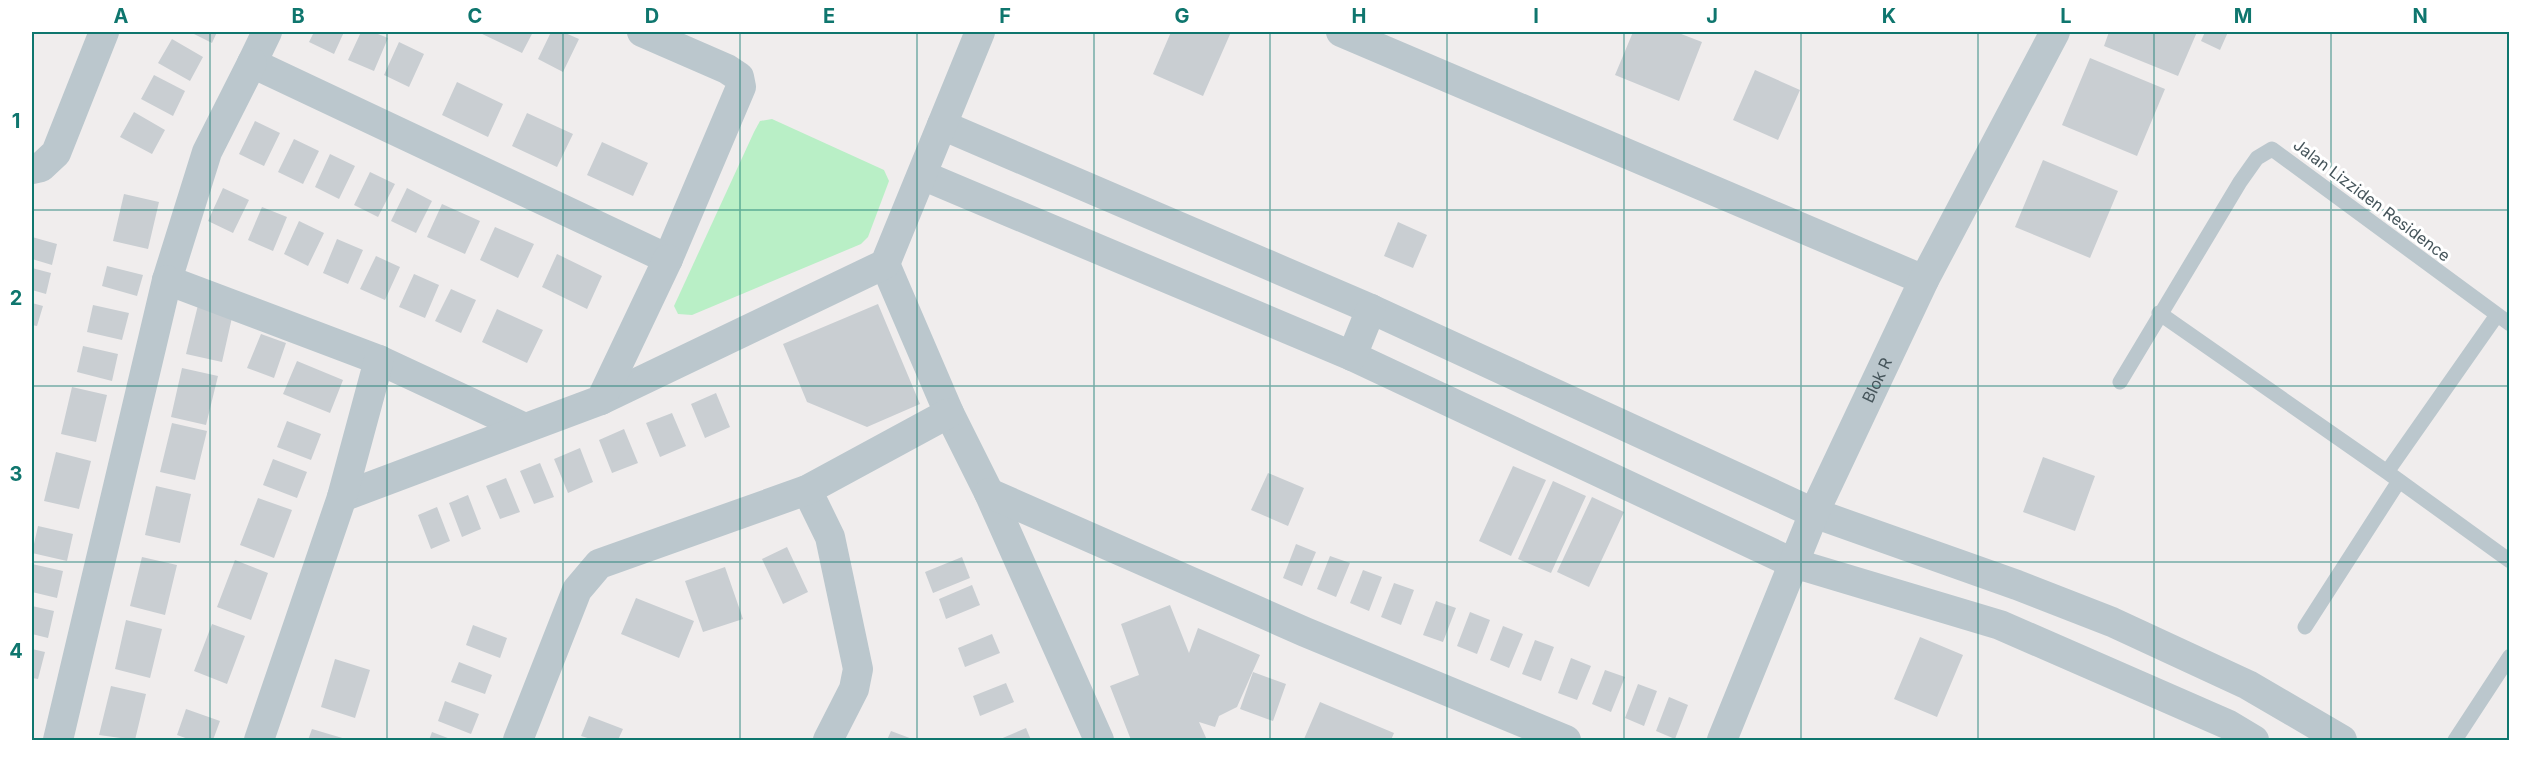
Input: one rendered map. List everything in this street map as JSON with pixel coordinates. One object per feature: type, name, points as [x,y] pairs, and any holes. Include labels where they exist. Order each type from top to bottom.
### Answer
[{"type":"street","points":[[32,169],[41,167],[56,153],[104,32]]},
{"type":"street","points":[[58,741],[167,280],[207,152],[267,32]]},
{"type":"street","points":[[601,400],[668,259],[741,87],[739,77],[727,69],[642,32]]},
{"type":"street","points":[[342,497],[601,400],[885,264],[980,32]]},
{"type":"street","points":[[1341,32],[1924,280]]},
{"type":"street","name":"Blok R","points":[[1722,741],[1814,513],[1924,280],[2055,32]]},
{"type":"street","points":[[252,63],[668,259]]},
{"type":"street","points":[[942,125],[1371,309],[1814,513],[2017,585],[2112,622],[2248,685],[2342,741]]},
{"type":"street","points":[[922,175],[1352,356],[1793,563],[2000,625],[2229,725],[2254,741]]},
{"type":"street","points":[[885,264],[949,413],[989,493],[1098,741]]},
{"type":"street","points":[[167,280],[379,360],[525,428]]},
{"type":"street","points":[[1352,356],[1371,309]]},
{"type":"street","points":[[259,741],[342,497],[379,360]]},
{"type":"street","points":[[518,741],[577,590],[599,564],[807,490],[949,413]]},
{"type":"street","points":[[807,490],[830,537],[858,669],[854,688],[828,741]]},
{"type":"street","points":[[989,493],[1305,632],[1566,741]]},
{"type":"street","points":[[2091,665],[2112,622]]},
{"type":"lane","name":"Jalan Lizziden Residence","points":[[2120,382],[2159,313],[2240,182],[2257,158],[2272,148],[2510,324]]},
{"type":"lane","points":[[2159,313],[2393,476],[2510,561]]},
{"type":"lane","points":[[2305,627],[2393,476],[2497,315]]},
{"type":"lane","points":[[2455,741],[2510,656]]},
{"type":"green space","points":[[772,119],[884,170],[889,181],[868,237],[861,244],[692,315],[678,314],[674,306],[754,132],[760,121]]},
{"type":"building","points":[[190,32],[217,32],[212,43]]},
{"type":"building","points":[[314,32],[344,32],[334,54],[309,42]]},
{"type":"building","points":[[361,32],[373,32],[388,38],[374,71],[348,60]]},
{"type":"building","points":[[478,32],[533,32],[522,53]]},
{"type":"building","points":[[551,32],[563,32],[579,39],[563,72],[538,59]]},
{"type":"building","points":[[1171,32],[1231,32],[1203,96],[1153,74]]},
{"type":"building","points":[[1633,32],[1676,32],[1702,42],[1679,101],[1615,75]]},
{"type":"building","points":[[2109,32],[2197,32],[2178,76],[2104,46]]},
{"type":"building","points":[[2205,32],[2228,32],[2220,50],[2201,41]]},
{"type":"building","points":[[172,39],[203,57],[190,81],[158,63]]},
{"type":"building","points":[[399,42],[424,54],[409,87],[384,75]]},
{"type":"building","points":[[2090,58],[2165,89],[2137,156],[2062,125]]},
{"type":"building","points":[[1755,70],[1800,90],[1778,140],[1733,120]]},
{"type":"building","points":[[154,75],[185,91],[173,116],[141,99]]},
{"type":"building","points":[[457,82],[503,104],[488,137],[442,115]]},
{"type":"building","points":[[134,112],[165,130],[152,154],[120,137]]},
{"type":"building","points":[[527,113],[573,134],[557,167],[512,146]]},
{"type":"building","points":[[255,121],[280,133],[264,166],[239,154]]},
{"type":"building","points":[[294,139],[319,151],[303,184],[278,172]]},
{"type":"building","points":[[602,142],[648,163],[633,196],[587,175]]},
{"type":"building","points":[[330,154],[355,166],[339,199],[315,187]]},
{"type":"building","points":[[2043,160],[2118,191],[2090,258],[2015,227]]},
{"type":"building","points":[[370,172],[395,184],[378,217],[354,205]]},
{"type":"building","points":[[223,188],[249,200],[233,233],[208,221]]},
{"type":"building","points":[[407,188],[432,201],[416,233],[391,221]]},
{"type":"building","points":[[124,194],[159,202],[148,249],[113,241]]},
{"type":"building","points":[[442,204],[480,221],[465,254],[427,237]]},
{"type":"building","points":[[262,207],[287,217],[273,251],[248,240]]},
{"type":"building","points":[[299,221],[324,233],[308,266],[284,254]]},
{"type":"building","points":[[1398,222],[1427,235],[1413,268],[1384,256]]},
{"type":"building","points":[[495,227],[534,244],[518,278],[480,260]]},
{"type":"building","points":[[32,237],[57,244],[52,265],[32,259]]},
{"type":"building","points":[[337,239],[363,250],[348,284],[323,273]]},
{"type":"building","points":[[557,254],[602,276],[587,309],[542,287]]},
{"type":"building","points":[[376,256],[400,267],[385,300],[360,289]]},
{"type":"building","points":[[107,266],[143,275],[137,296],[102,286]]},
{"type":"building","points":[[32,268],[51,273],[46,294],[32,290]]},
{"type":"building","points":[[414,274],[439,285],[425,318],[399,307]]},
{"type":"building","points":[[451,289],[476,300],[461,333],[435,321]]},
{"type":"building","points":[[32,303],[43,306],[37,326],[32,325]]},
{"type":"building","points":[[878,304],[920,404],[867,427],[807,402],[783,344]]},
{"type":"building","points":[[93,305],[129,313],[122,340],[87,332]]},
{"type":"building","points":[[198,305],[233,313],[222,362],[186,354]]},
{"type":"building","points":[[497,309],[543,330],[527,363],[482,342]]},
{"type":"building","points":[[261,334],[286,343],[274,378],[247,368]]},
{"type":"building","points":[[83,346],[118,354],[112,381],[77,372]]},
{"type":"building","points":[[297,361],[343,380],[330,413],[283,394]]},
{"type":"building","points":[[182,368],[218,376],[206,425],[171,417]]},
{"type":"building","points":[[72,387],[107,395],[96,442],[61,434]]},
{"type":"building","points":[[716,393],[730,427],[705,438],[691,404]]},
{"type":"building","points":[[672,413],[686,446],[660,457],[646,423]]},
{"type":"building","points":[[287,421],[321,434],[311,460],[277,447]]},
{"type":"building","points":[[172,423],[207,431],[195,480],[160,472]]},
{"type":"building","points":[[624,429],[638,463],[612,473],[599,440]]},
{"type":"building","points":[[580,448],[593,482],[568,493],[554,459]]},
{"type":"building","points":[[56,452],[91,461],[79,509],[44,501]]},
{"type":"building","points":[[2043,457],[2095,476],[2075,531],[2023,512]]},
{"type":"building","points":[[273,459],[307,472],[297,498],[263,485]]},
{"type":"building","points":[[540,463],[554,497],[534,504],[520,471]]},
{"type":"building","points":[[1513,466],[1546,480],[1511,556],[1479,541]]},
{"type":"building","points":[[1268,473],[1304,488],[1288,526],[1251,510]]},
{"type":"building","points":[[506,478],[520,512],[500,519],[486,486]]},
{"type":"building","points":[[1553,481],[1586,496],[1551,573],[1518,559]]},
{"type":"building","points":[[156,486],[191,494],[180,543],[145,535]]},
{"type":"building","points":[[468,495],[481,529],[462,537],[449,503]]},
{"type":"building","points":[[1592,497],[1624,512],[1589,587],[1557,572]]},
{"type":"building","points":[[258,498],[292,510],[274,558],[240,545]]},
{"type":"building","points":[[437,507],[450,541],[431,549],[418,515]]},
{"type":"building","points":[[38,526],[73,534],[67,561],[32,553]]},
{"type":"building","points":[[1296,544],[1316,552],[1302,586],[1283,578]]},
{"type":"building","points":[[787,547],[808,592],[783,604],[762,559]]},
{"type":"building","points":[[1330,556],[1350,563],[1336,597],[1317,589]]},
{"type":"building","points":[[142,557],[177,565],[165,615],[130,606]]},
{"type":"building","points":[[962,557],[970,578],[933,593],[925,572]]},
{"type":"building","points":[[235,560],[268,573],[251,620],[217,607]]},
{"type":"building","points":[[32,564],[63,571],[57,598],[32,592]]},
{"type":"building","points":[[725,567],[743,619],[703,632],[685,581]]},
{"type":"building","points":[[1363,570],[1382,577],[1369,611],[1350,603]]},
{"type":"building","points":[[1394,583],[1414,590],[1401,625],[1381,617]]},
{"type":"building","points":[[972,585],[980,605],[946,619],[939,599]]},
{"type":"building","points":[[636,598],[694,621],[679,658],[621,634]]},
{"type":"building","points":[[1436,601],[1456,608],[1443,642],[1423,635]]},
{"type":"building","points":[[1170,605],[1189,653],[1198,628],[1260,655],[1237,707],[1219,716],[1215,727],[1199,722],[1207,740],[1131,740],[1110,686],[1139,675],[1121,624]]},
{"type":"building","points":[[32,606],[54,611],[48,638],[32,634]]},
{"type":"building","points":[[1470,612],[1490,620],[1477,654],[1457,646]]},
{"type":"building","points":[[126,620],[162,629],[150,678],[115,669]]},
{"type":"building","points":[[212,624],[245,636],[227,684],[194,671]]},
{"type":"building","points":[[473,625],[507,638],[500,658],[466,645]]},
{"type":"building","points":[[1503,626],[1523,634],[1509,668],[1490,660]]},
{"type":"building","points":[[992,634],[1000,653],[965,667],[958,648]]},
{"type":"building","points":[[1920,637],[1963,655],[1937,717],[1894,699]]},
{"type":"building","points":[[1535,640],[1554,647],[1541,681],[1522,674]]},
{"type":"building","points":[[32,649],[45,652],[38,679],[32,678]]},
{"type":"building","points":[[1571,658],[1591,666],[1577,700],[1558,693]]},
{"type":"building","points":[[335,659],[370,670],[355,718],[321,707]]},
{"type":"building","points":[[459,662],[492,675],[485,694],[451,682]]},
{"type":"building","points":[[1605,670],[1625,677],[1611,712],[1592,704]]},
{"type":"building","points":[[1253,672],[1286,684],[1273,721],[1240,709]]},
{"type":"building","points":[[1006,683],[1014,702],[980,716],[973,696]]},
{"type":"building","points":[[1638,684],[1657,691],[1644,726],[1625,718]]},
{"type":"building","points":[[111,686],[146,694],[135,740],[99,735]]},
{"type":"building","points":[[1669,697],[1688,705],[1675,739],[1656,731]]},
{"type":"building","points":[[445,701],[479,714],[471,734],[438,721]]},
{"type":"building","points":[[1320,702],[1394,733],[1391,740],[1304,739]]},
{"type":"building","points":[[186,709],[220,721],[213,740],[191,740],[177,735]]},
{"type":"building","points":[[589,716],[623,729],[618,740],[594,740],[581,736]]},
{"type":"building","points":[[1026,728],[1031,740],[998,740]]},
{"type":"building","points":[[312,729],[349,740],[308,740]]},
{"type":"building","points":[[891,731],[915,740],[887,740]]},
{"type":"building","points":[[432,732],[453,740],[429,740]]}]
